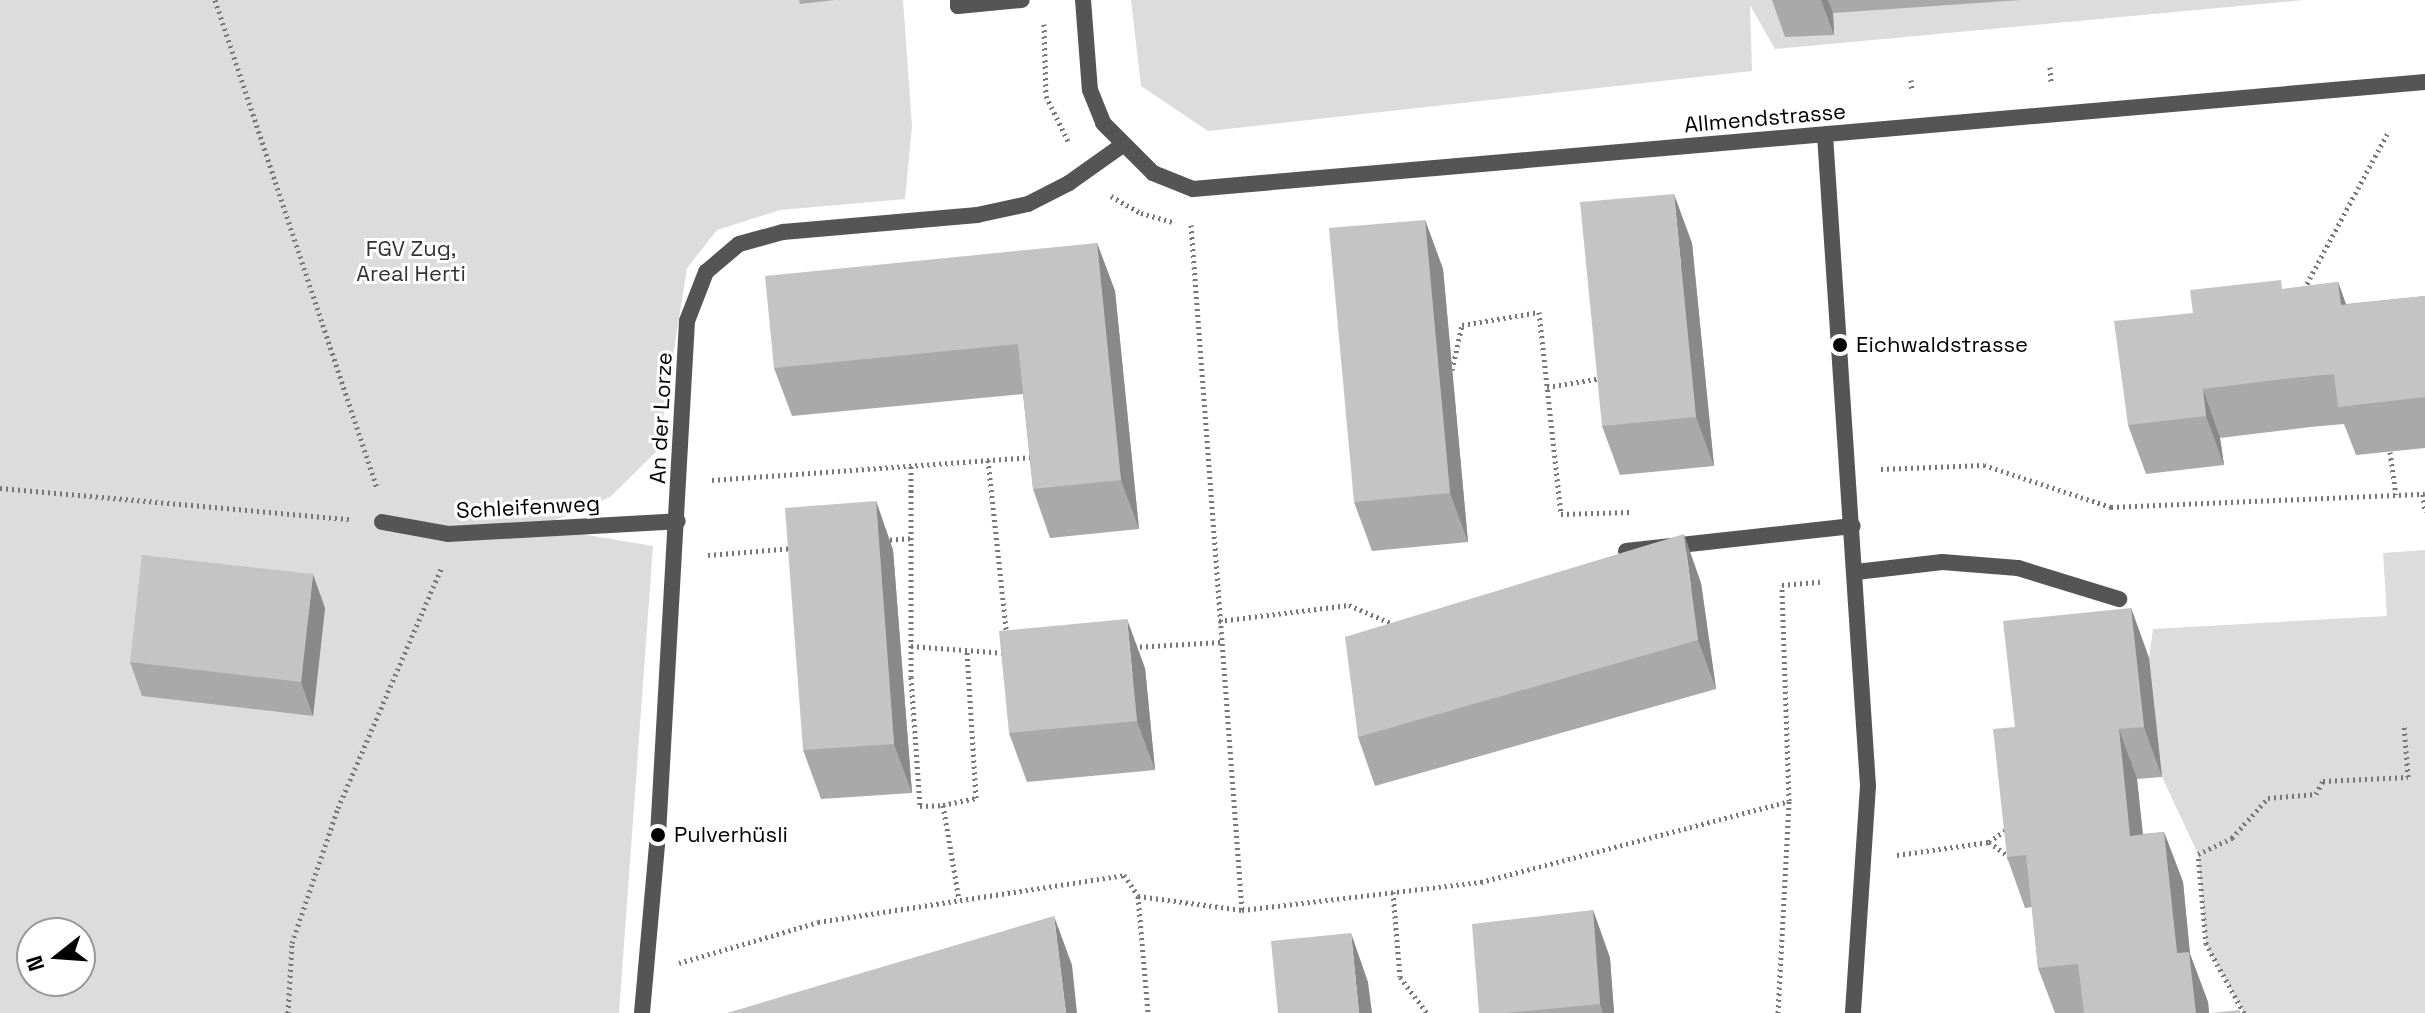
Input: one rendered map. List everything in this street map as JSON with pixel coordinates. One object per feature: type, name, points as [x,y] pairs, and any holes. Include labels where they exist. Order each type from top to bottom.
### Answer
[{"type":"street","points":[[958,0],[958,6],[1022,0]]},
{"type":"street","name":"Allmendstrasse","points":[[1083,0],[1090,90],[1103,123],[1121,146],[1153,173],[1193,189],[2425,82]]},
{"type":"street","points":[[1825,135],[1868,786],[1853,1013]]},
{"type":"street","name":"An der Lorze","points":[[642,1013],[676,558],[687,321],[706,272],[739,244],[783,232],[977,215],[1028,204],[1069,183],[1121,146]]},
{"type":"street","name":"Schleifenweg","points":[[382,522],[448,534],[678,521]]},
{"type":"street","points":[[1626,551],[1853,526]]},
{"type":"street","points":[[1856,572],[1942,562],[2018,568],[2119,599]]},
{"type":"path","points":[[0,488],[382,522],[375,477],[215,0]]},
{"type":"path","points":[[2050,67],[2051,83]]},
{"type":"path","points":[[2300,296],[2387,134]]},
{"type":"path","points":[[1193,189],[1191,248],[1242,910]]},
{"type":"path","points":[[1452,370],[1462,325],[1539,312],[1561,514],[1640,512]]},
{"type":"path","points":[[1547,387],[1610,376]]},
{"type":"path","points":[[2390,452],[2396,495]]},
{"type":"path","points":[[680,482],[1042,456]]},
{"type":"path","points":[[911,646],[1009,653],[988,460]]},
{"type":"path","points":[[1881,469],[1984,465],[2111,507],[2424,494],[2425,512]]},
{"type":"path","points":[[911,466],[911,677],[920,806],[976,798],[967,650]]},
{"type":"path","points":[[288,1013],[292,943],[338,808],[439,582],[448,534]]},
{"type":"path","points":[[880,540],[910,538]]},
{"type":"path","points":[[676,558],[805,547]]},
{"type":"path","points":[[1778,1013],[1789,801],[1782,585],[1825,581]]},
{"type":"path","points":[[1219,621],[1349,605],[1404,629]]},
{"type":"path","points":[[1123,648],[1221,642]]},
{"type":"path","points":[[903,678],[911,677]]},
{"type":"path","points":[[2244,1013],[2206,944],[2198,854],[2232,838],[2268,798],[2316,794],[2323,781],[2408,777],[2404,725]]},
{"type":"path","points":[[1138,896],[1242,910],[1481,882],[1789,801]]},
{"type":"path","points":[[943,805],[959,900]]},
{"type":"path","points":[[1892,856],[1989,842],[2016,823]]},
{"type":"path","points":[[1989,842],[2021,865]]},
{"type":"path","points":[[645,973],[818,922],[1124,875],[1138,896],[1148,1013]]},
{"type":"path","points":[[1393,892],[1400,977],[1427,1013]]},
{"type":"green space","name":"FGV Zug, Areal Herti","points":[[0,0],[903,0],[912,126],[905,199],[780,210],[717,230],[687,268],[658,450],[610,497],[539,527],[653,546],[619,1013],[0,1013]]},
{"type":"green space","points":[[1131,0],[2304,0],[1775,49],[1750,5],[1752,71],[1208,131],[1141,86]]},
{"type":"green space","points":[[2425,550],[2425,1013],[2244,1013],[2206,944],[2198,854],[2162,777],[2149,658],[2153,629],[2387,616],[2383,553]]},
{"type":"building","points":[[1674,194],[1696,417],[1602,426],[1580,202]]},
{"type":"building","points":[[1425,220],[1450,493],[1354,502],[1329,228]]},
{"type":"building","points":[[1097,243],[1121,480],[1033,489],[1018,344],[774,368],[765,276]]},
{"type":"building","points":[[2281,280],[2282,289],[2338,282],[2341,305],[2425,296],[2425,397],[2338,407],[2334,374],[2203,389],[2206,416],[2128,425],[2114,321],[2193,313],[2190,290]]},
{"type":"building","points":[[876,501],[894,744],[803,750],[785,508]]},
{"type":"building","points":[[1684,534],[1698,640],[1358,737],[1345,637]]},
{"type":"building","points":[[142,555],[313,574],[301,682],[130,662]]},
{"type":"building","points":[[2131,608],[2144,727],[2119,729],[2130,836],[2164,832],[2177,953],[2189,952],[2196,1013],[2084,1013],[2078,964],[2038,968],[2026,855],[2007,857],[1993,729],[2015,727],[2003,621]]},
{"type":"building","points":[[1127,619],[1137,721],[1009,733],[999,631]]},
{"type":"building","points":[[1593,910],[1600,1004],[1479,1013],[1472,924]]},
{"type":"building","points":[[1054,916],[1066,1013],[727,1013]]},
{"type":"building","points":[[1351,933],[1359,1013],[1278,1013],[1271,941]]},
{"type":"building","points":[[2240,1010],[2240,1013],[2211,1013]]},
{"type":"place","name":"Eichwaldstrasse","points":[[1840,345]]},
{"type":"place","name":"Pulverhüsli","points":[[658,835]]}]
